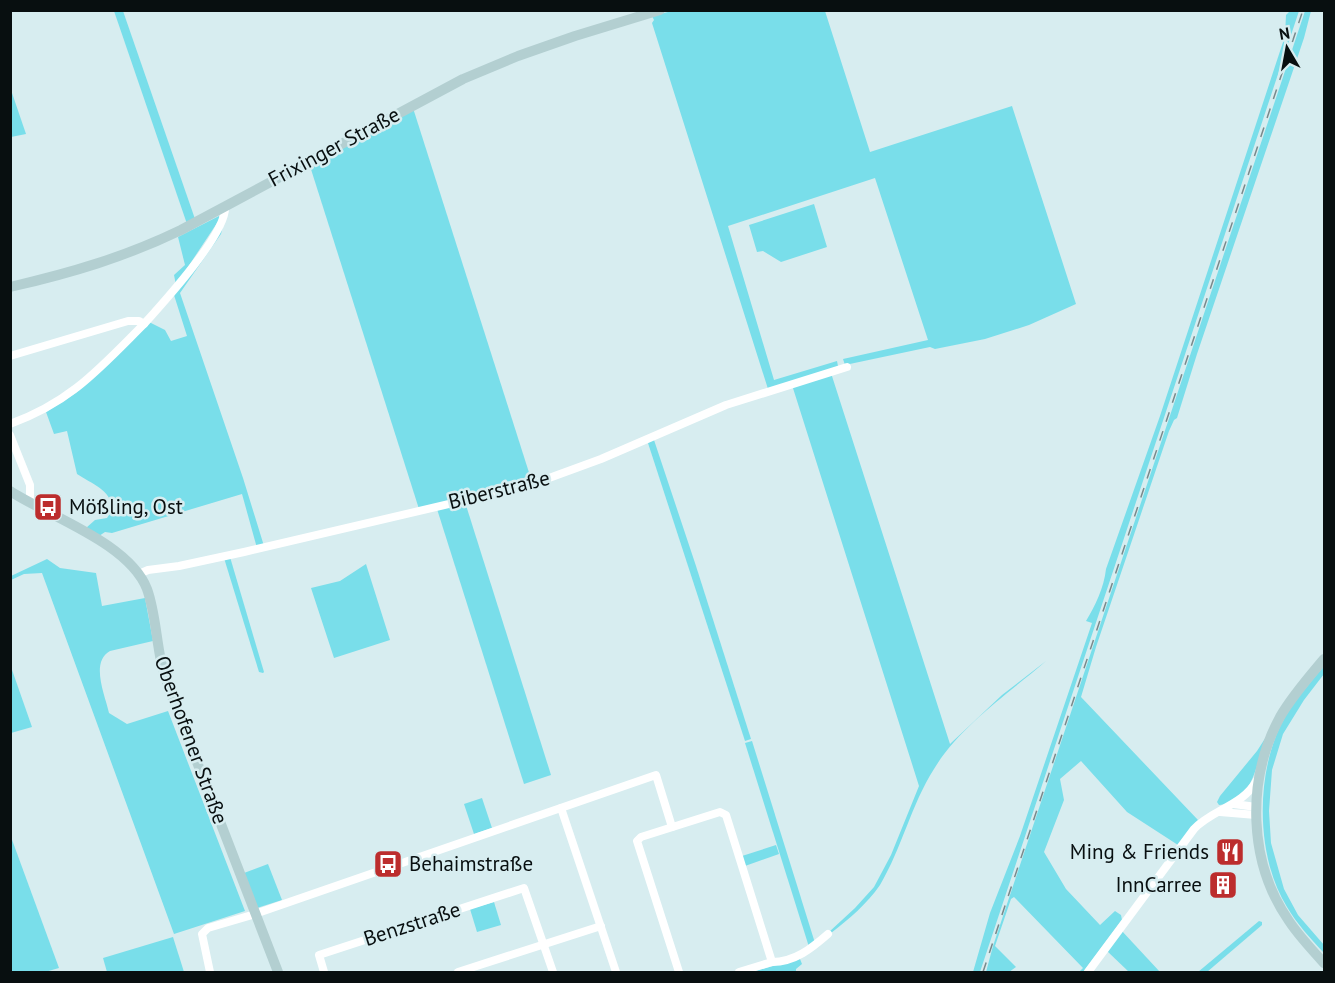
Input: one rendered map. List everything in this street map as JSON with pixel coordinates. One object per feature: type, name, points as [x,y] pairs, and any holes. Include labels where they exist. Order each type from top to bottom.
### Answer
[{"type":"street","name":"Frixinger Straße","points":[[10,287],[76,271],[131,253],[182,230],[463,79],[575,36],[660,10]]},
{"type":"street","points":[[10,424],[48,408],[75,390],[144,324],[176,288],[198,258],[222,220],[225,206]]},
{"type":"street","points":[[10,356],[128,321],[139,321],[144,324]]},
{"type":"street","name":"Biberstraße","points":[[139,574],[148,570],[244,552],[530,485],[601,459],[726,405],[847,367]]},
{"type":"street","points":[[10,435],[30,485],[30,503]]},
{"type":"street","name":"Oberhofener Straße","points":[[11,493],[102,543],[124,558],[139,574],[149,595],[161,664],[175,705],[278,972]]},
{"type":"street","points":[[1324,659],[1282,715],[1267,747],[1259,776],[1256,811],[1262,857],[1273,893],[1299,935],[1324,963]]},
{"type":"street","points":[[210,972],[203,931],[656,775],[672,827]]},
{"type":"street","points":[[1088,972],[1194,829],[1204,820],[1249,793],[1259,776]]},
{"type":"street","points":[[1232,805],[1256,811]]},
{"type":"street","points":[[561,808],[616,972]]},
{"type":"street","points":[[1218,813],[1256,811]]},
{"type":"street","points":[[679,972],[637,844],[638,838],[720,812],[726,815],[772,962]]},
{"type":"street","name":"Benzstraße","points":[[324,972],[319,954],[524,888],[543,945]]},
{"type":"street","points":[[458,972],[601,926]]},
{"type":"street","points":[[739,972],[806,952],[828,934]]},
{"type":"street","points":[[543,945],[553,972]]},
{"type":"street","points":[[489,963],[492,972]]},
{"type":"shaded area","points":[[114,11],[123,11],[195,219],[187,224]]},
{"type":"shaded area","points":[[672,11],[825,11],[870,152],[1012,106],[1076,304],[1029,325],[985,339],[935,349],[930,347],[845,365],[843,359],[928,340],[875,178],[728,226],[774,380],[837,361],[838,366],[835,368],[768,389],[652,23],[654,20],[652,16]]},
{"type":"shaded area","points":[[1290,11],[1299,11],[980,972],[973,972],[990,913],[1020,836],[1092,623],[1086,621],[1101,590],[1106,569],[1160,416],[1285,36],[1286,15]]},
{"type":"shaded area","points":[[1305,11],[1311,11],[1304,38],[1177,418],[1169,431],[1081,697],[1198,820],[1178,845],[1127,812],[1081,761],[1060,779],[1064,800],[1044,852],[1066,889],[1100,925],[1115,911],[1121,915],[1122,920],[1083,972],[1079,972],[1083,968],[1014,897],[1011,899],[995,946],[1016,967],[1009,972],[986,972],[993,946]]},
{"type":"shaded area","points":[[11,90],[26,134],[10,137]]},
{"type":"shaded area","points":[[413,108],[532,482],[419,509],[309,163]]},
{"type":"shaded area","points":[[814,204],[827,247],[781,262],[763,251],[757,252],[749,225]]},
{"type":"shaded area","points":[[219,216],[219,220],[176,285],[174,275],[185,265],[178,237]]},
{"type":"shaded area","points":[[224,222],[221,234],[180,293],[264,546],[257,548],[242,494],[112,533],[105,532],[99,536],[86,528],[95,520],[107,518],[113,509],[111,502],[100,488],[77,474],[67,431],[54,434],[46,412],[76,393],[149,322],[165,330],[171,341],[187,336],[174,295]]},
{"type":"shaded area","points":[[831,373],[950,744],[1002,695],[1046,661],[986,711],[945,753],[926,783],[880,885],[857,911],[831,933],[829,932],[874,887],[891,855],[919,786],[792,385]]},
{"type":"shaded area","points":[[653,437],[751,739],[745,741],[647,440]]},
{"type":"shaded area","points":[[465,502],[551,775],[524,784],[437,509]]},
{"type":"shaded area","points":[[230,557],[263,673],[259,672],[224,558]]},
{"type":"shaded area","points":[[47,559],[60,568],[96,573],[102,606],[145,598],[153,641],[110,651],[101,663],[100,679],[109,713],[127,724],[168,711],[245,911],[174,934],[42,573],[24,574],[11,580],[11,576]]},
{"type":"shaded area","points":[[366,564],[390,640],[334,658],[311,588],[340,581]]},
{"type":"shaded area","points":[[1324,666],[1324,674],[1304,700],[1283,734],[1272,770],[1269,811],[1271,843],[1284,889],[1298,915],[1324,945],[1324,953],[1295,919],[1276,886],[1264,838],[1263,812],[1268,761],[1275,738],[1289,710]]},
{"type":"shaded area","points":[[11,667],[32,727],[10,733]]},
{"type":"shaded area","points":[[1266,737],[1247,789],[1240,797],[1219,805],[1217,802],[1220,796]]},
{"type":"shaded area","points":[[752,741],[815,943],[809,947],[745,743]]},
{"type":"shaded area","points":[[482,798],[492,828],[474,834],[464,804]]},
{"type":"shaded area","points":[[10,837],[59,968],[45,972],[11,972]]},
{"type":"shaded area","points":[[776,845],[779,854],[745,866],[742,856]]},
{"type":"shaded area","points":[[268,864],[282,900],[257,908],[244,873]]},
{"type":"shaded area","points":[[494,902],[501,925],[477,932],[470,909]]},
{"type":"shaded area","points":[[1259,921],[1262,925],[1207,972],[1198,972]]},
{"type":"shaded area","points":[[1121,930],[1160,972],[1129,972],[1107,951]]},
{"type":"shaded area","points":[[173,937],[184,972],[107,972],[103,958]]},
{"type":"shaded area","points":[[800,959],[802,964],[796,972],[751,972]]},
{"type":"railway","points":[[983,972],[1303,10]]},
{"type":"place","name":"Mößling, Ost","points":[[48,507]]},
{"type":"place","name":"Ming & Friends","points":[[1230,852]]},
{"type":"place","name":"Behaimstraße","points":[[388,864]]},
{"type":"place","name":"InnCarree","points":[[1223,885]]}]
